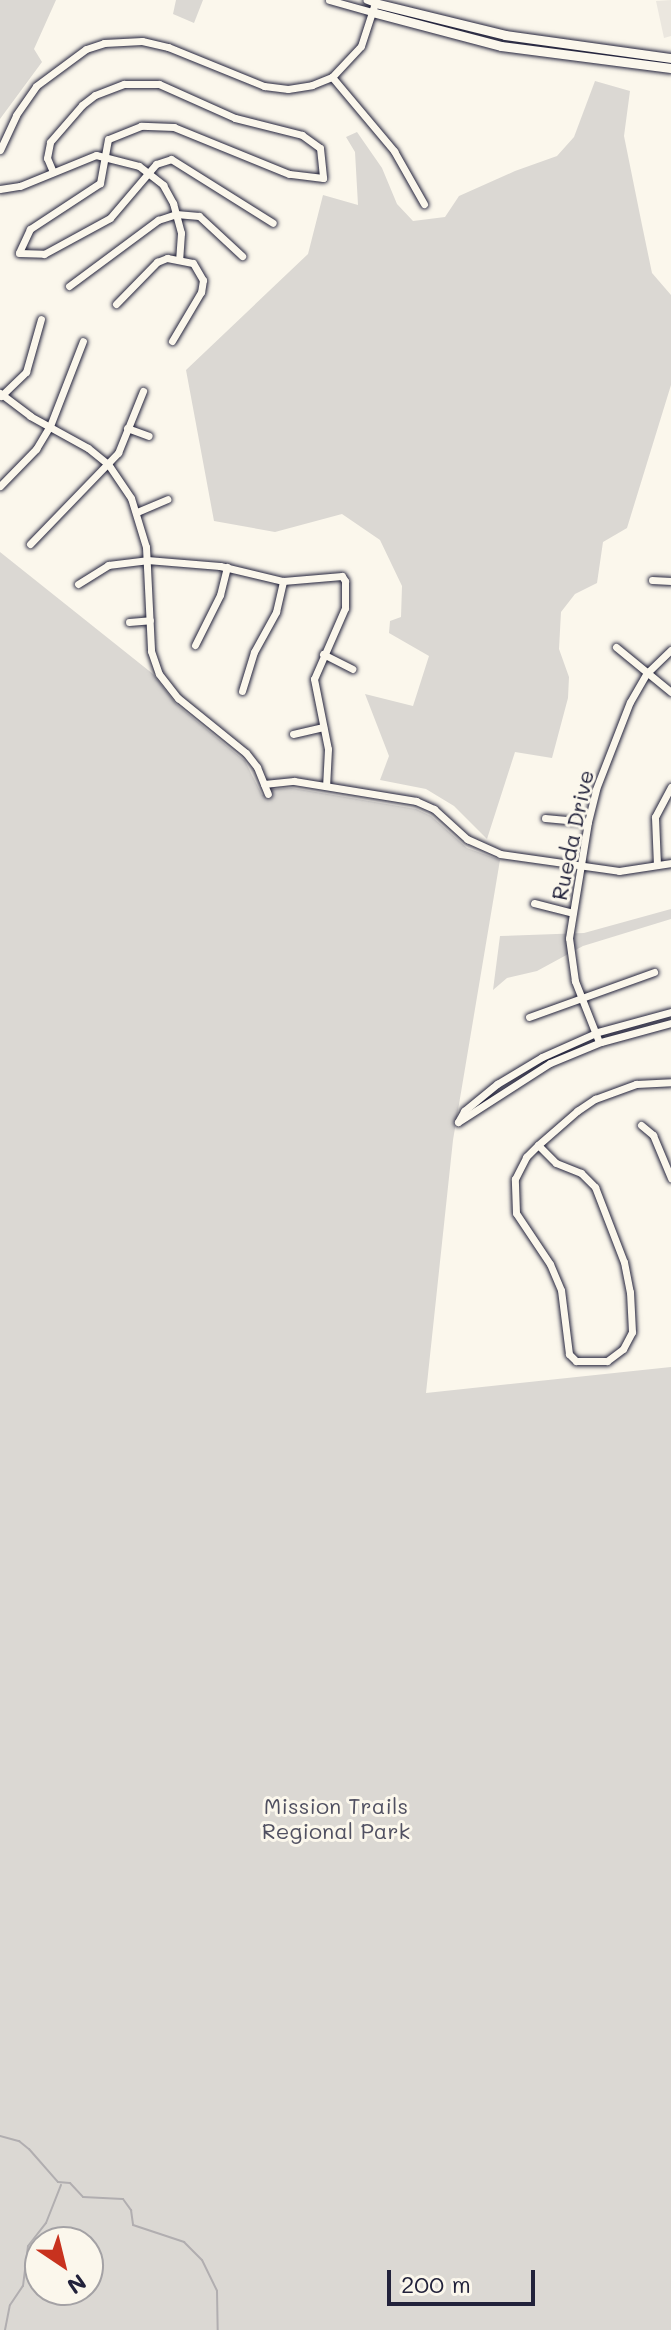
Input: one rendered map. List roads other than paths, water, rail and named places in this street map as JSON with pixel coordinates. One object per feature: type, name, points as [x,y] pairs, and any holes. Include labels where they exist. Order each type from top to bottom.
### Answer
[{"type":"main road","points":[[371,3],[505,35],[671,58]]},
{"type":"main road","points":[[371,3],[455,36],[577,58],[671,68]]},
{"type":"main road","points":[[577,58],[581,53],[606,55],[617,52]]},
{"type":"street","points":[[0,150],[16,115],[36,86],[73,56],[104,43],[142,41],[168,47],[264,86],[288,89],[312,85],[332,77],[361,46],[371,3],[329,0]]},
{"type":"street","points":[[332,77],[394,151],[424,204]]},
{"type":"street","points":[[53,172],[47,158],[50,142],[82,105],[109,88],[142,81],[159,84],[235,118],[302,135],[320,148],[323,178],[289,174],[214,146],[184,130],[152,124],[108,139],[102,178],[95,190],[30,229],[19,253],[44,254],[110,218],[161,161],[178,162],[273,223]]},
{"type":"street","points":[[0,189],[20,186],[86,158],[104,156],[149,172],[163,185],[176,214],[181,233],[179,259]]},
{"type":"street","points":[[69,286],[158,220],[176,214],[199,216],[242,256]]},
{"type":"street","points":[[116,304],[157,262],[179,259],[193,263],[203,280],[201,292],[172,341]]},
{"type":"street","points":[[41,319],[26,372],[1,395],[30,416],[88,448],[108,464],[137,512],[147,560],[151,651],[159,674],[178,698],[246,753],[268,794]]},
{"type":"street","points":[[0,486],[36,449],[50,426],[83,341]]},
{"type":"street","points":[[30,544],[118,453],[143,391]]},
{"type":"street","points":[[127,428],[149,436]]},
{"type":"street","points":[[137,512],[167,499]]},
{"type":"street","points":[[78,584],[108,565],[147,560],[227,567],[283,581],[303,581],[335,574],[345,581],[345,608],[314,679],[329,767],[326,786]]},
{"type":"street","points":[[195,645],[220,595],[227,567]]},
{"type":"street","points":[[652,580],[671,581]]},
{"type":"street","points":[[242,691],[254,652],[276,612],[283,581]]},
{"type":"street","points":[[129,622],[150,620]]},
{"type":"street","points":[[616,647],[671,692]]},
{"type":"street","name":"Rueda Drive","points":[[599,1042],[570,956],[573,913],[588,822],[596,789],[630,702],[647,673],[671,650]]},
{"type":"street","points":[[323,654],[352,669]]},
{"type":"street","points":[[293,734],[323,727]]},
{"type":"street","points":[[264,784],[294,781],[416,801],[434,809],[481,848],[582,868],[619,871],[671,863]]},
{"type":"street","points":[[657,865],[655,817],[671,787]]},
{"type":"street","points":[[545,818],[588,822]]},
{"type":"street","points":[[534,903],[573,913]]},
{"type":"street","points":[[529,1017],[654,972]]},
{"type":"street","points":[[671,1012],[595,1033],[511,1075],[464,1111],[458,1122],[536,1070],[599,1042],[671,1023]]},
{"type":"street","points":[[538,1145],[556,1163],[581,1173],[595,1187],[624,1262],[632,1327],[626,1345],[607,1361],[582,1362],[574,1360],[569,1354],[566,1311],[550,1264],[516,1213],[515,1179],[526,1157],[538,1145],[595,1099],[636,1084],[671,1082]]},
{"type":"street","points":[[641,1125],[653,1135],[671,1178]]},
{"type":"waterway","points":[[0,2136],[19,2141],[58,2182],[70,2183],[83,2197],[123,2199],[131,2210],[133,2225],[184,2242],[202,2260],[217,2291],[218,2330]]},
{"type":"waterway","points":[[5,2330],[10,2305],[23,2286],[28,2246],[46,2223],[61,2185]]},
{"type":"park label","name":"Mission Trails Regional Park","points":[[336,1818]]}]
